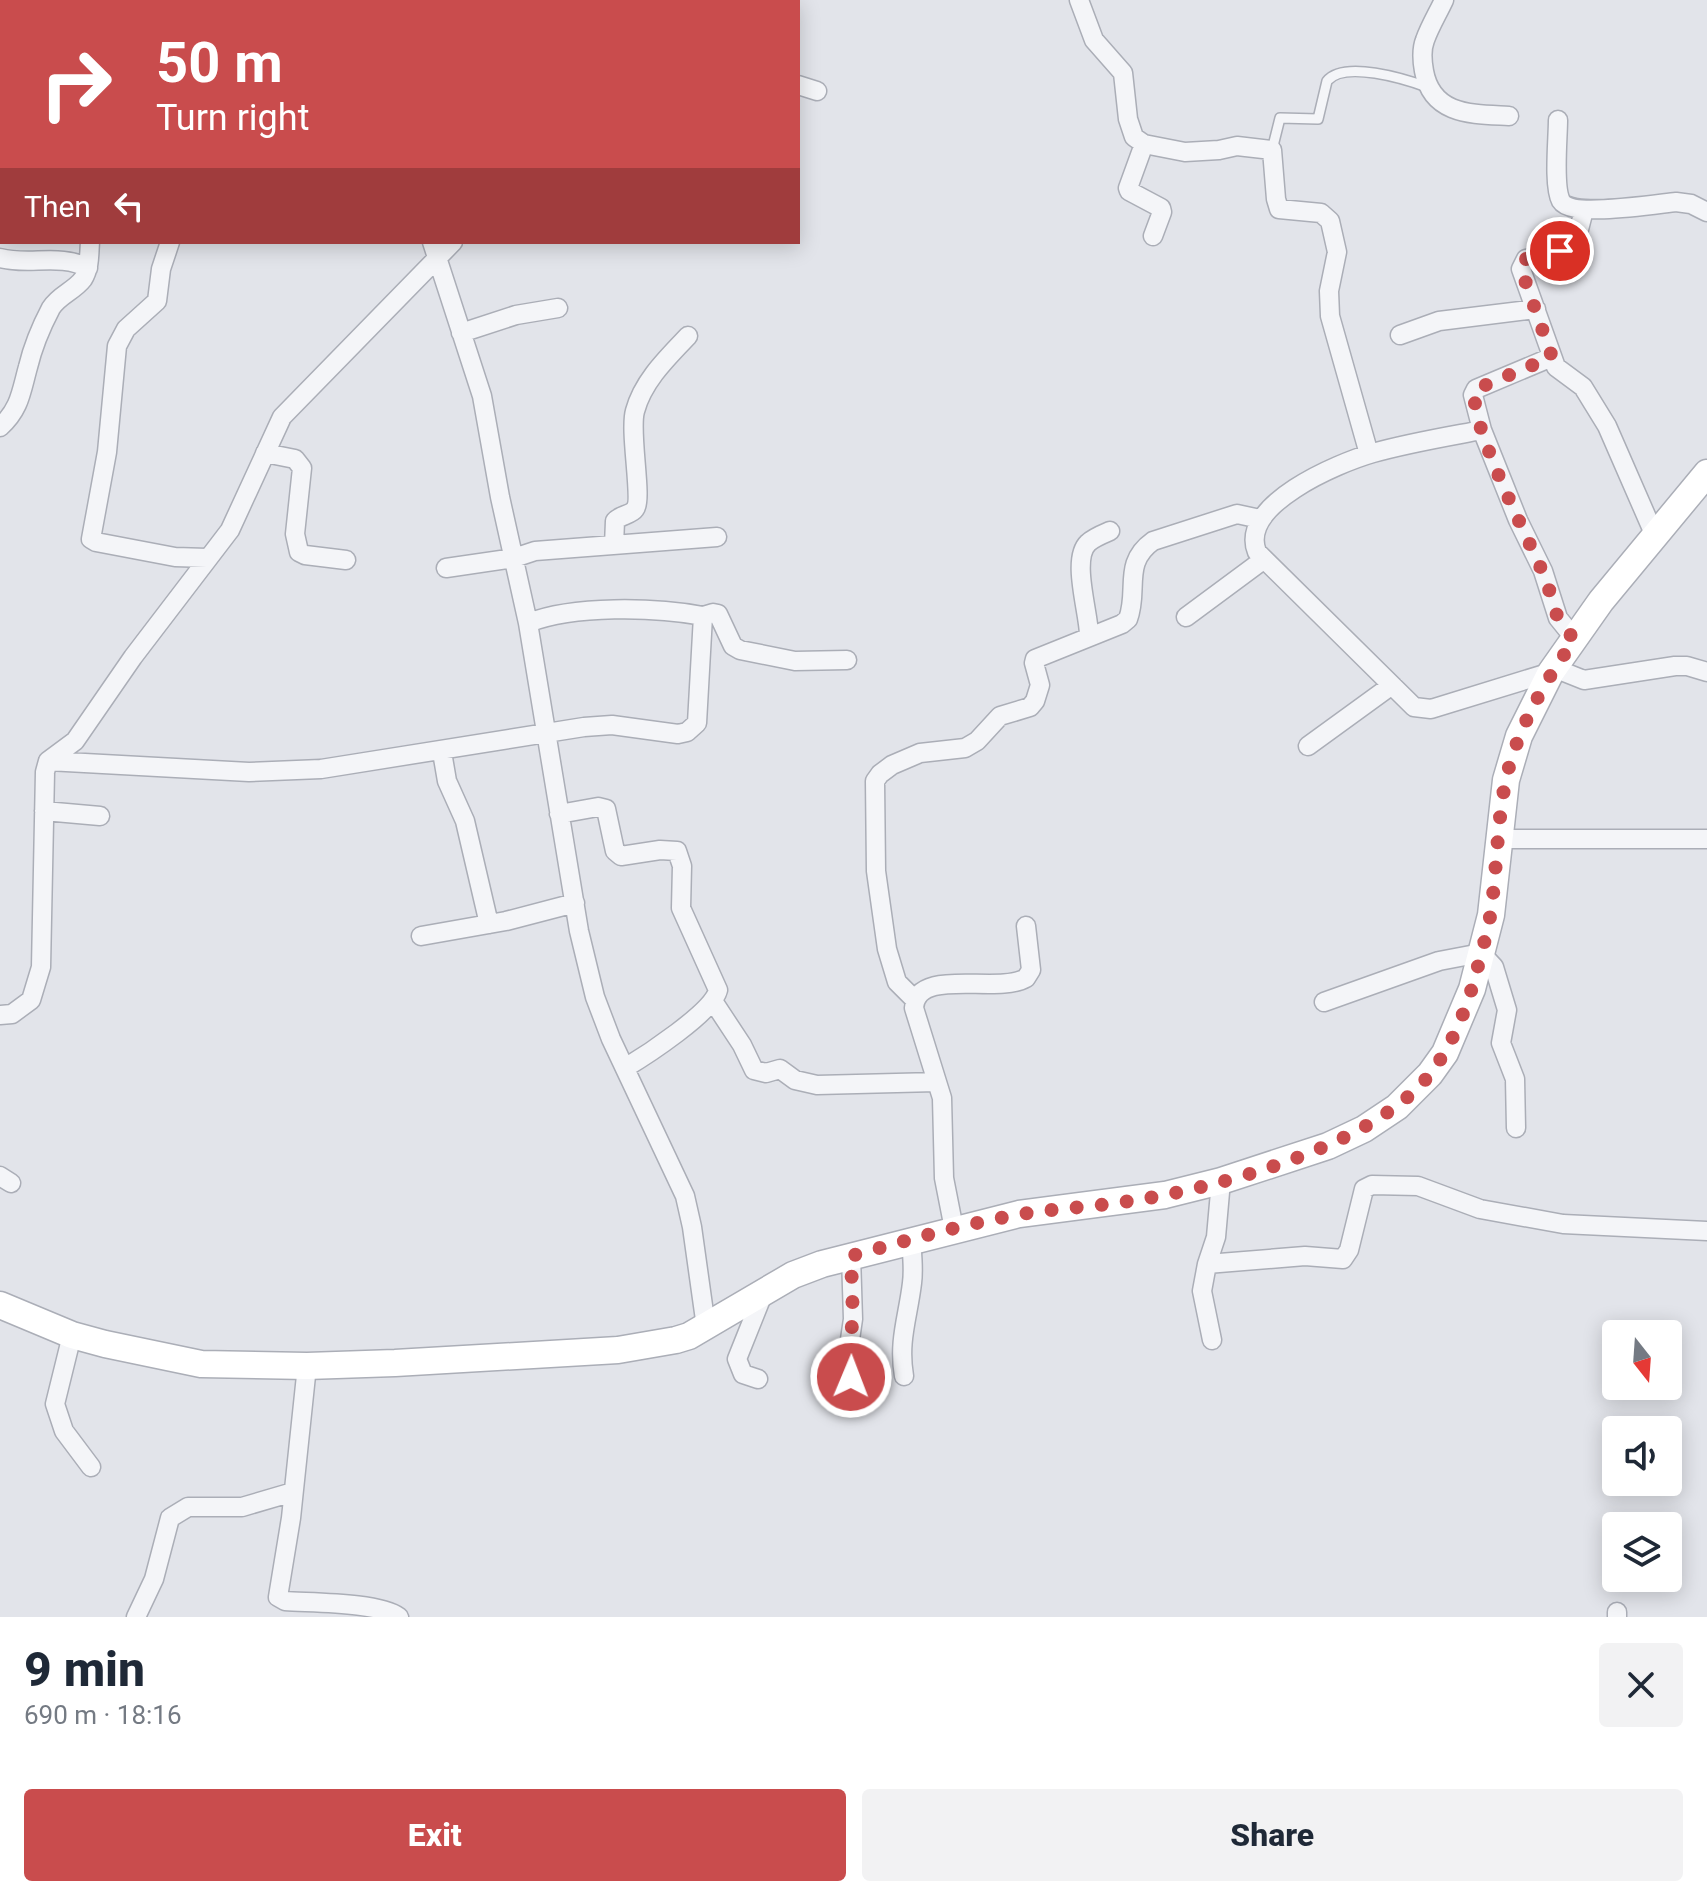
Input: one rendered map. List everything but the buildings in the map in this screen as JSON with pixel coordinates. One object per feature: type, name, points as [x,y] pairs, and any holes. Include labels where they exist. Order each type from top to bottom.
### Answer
[{"type":"street","points":[[1079,0],[1094,40],[1123,73],[1128,119],[1134,137],[1144,144],[1185,152],[1237,146],[1272,150],[1279,209],[1321,213],[1330,221],[1337,252],[1329,291],[1330,316],[1369,454]]},
{"type":"street","points":[[1444,0],[1422,52],[1427,87],[1439,101],[1462,112],[1509,116]]},
{"type":"street","points":[[800,86],[817,91]]},
{"type":"street","points":[[1558,120],[1560,200],[1566,207],[1584,210],[1676,202],[1691,204],[1707,212]]},
{"type":"street","points":[[1144,144],[1128,188],[1161,208],[1153,236]]},
{"type":"street","points":[[1584,210],[1576,241],[1560,251],[1530,257],[1522,263],[1521,269],[1556,367],[1583,387],[1607,426],[1655,536]]},
{"type":"street","points":[[0,427],[15,413],[21,401],[34,346],[53,306],[77,285],[88,268],[90,244]]},
{"type":"street","points":[[169,244],[161,269],[157,301],[126,329],[117,346],[107,452],[91,535],[96,542],[175,557],[207,558]]},
{"type":"street","points":[[435,249],[482,396],[528,623],[559,814],[595,997],[611,1039],[685,1196],[706,1327]]},
{"type":"street","points":[[0,1015],[12,1014],[31,1000],[41,967],[45,772],[48,761],[75,741],[236,519],[282,417],[435,249]]},
{"type":"street","points":[[0,258],[18,262],[35,259],[74,261],[88,268]]},
{"type":"street","points":[[461,333],[516,315],[558,308]]},
{"type":"street","points":[[1400,335],[1439,321],[1536,309]]},
{"type":"street","points":[[614,545],[615,521],[633,511],[639,500],[632,439],[635,411],[659,366],[688,336]]},
{"type":"street","points":[[1552,357],[1476,389],[1473,395],[1482,430],[1518,520],[1543,571],[1558,618],[1575,639]]},
{"type":"street","points":[[1482,430],[1369,454],[1296,488],[1283,496],[1260,519],[1253,544],[1263,560],[1414,707],[1431,709],[1552,670],[1584,680],[1675,666],[1707,672]]},
{"type":"street","points":[[265,453],[295,459],[302,468],[295,534],[299,552],[346,560]]},
{"type":"street","points":[[0,1305],[72,1335],[150,1355],[201,1364],[307,1366],[618,1350],[676,1340],[706,1327],[793,1275],[851,1256],[1019,1214],[1165,1195],[1221,1181],[1328,1146],[1364,1129],[1397,1107],[1425,1080],[1445,1053],[1472,989],[1491,915],[1506,780],[1519,736],[1552,670],[1601,601],[1707,473]]},
{"type":"street","points":[[914,999],[897,982],[887,949],[876,871],[873,788],[880,774],[920,753],[965,748],[977,741],[1000,716],[1030,707],[1040,685],[1035,659],[1128,619],[1136,559],[1142,548],[1153,541],[1237,514],[1260,519]]},
{"type":"street","points":[[1089,635],[1080,565],[1082,550],[1089,542],[1110,531]]},
{"type":"street","points":[[446,568],[514,558],[535,551],[717,537]]},
{"type":"street","points":[[1186,617],[1263,560]]},
{"type":"street","points":[[528,623],[550,614],[581,612],[678,612],[703,616],[713,613],[718,614],[733,646],[740,650],[795,661],[847,660]]},
{"type":"street","points":[[48,761],[249,772],[344,767],[545,733],[612,725],[678,734],[697,723],[703,616]]},
{"type":"street","points":[[1308,746],[1392,685]]},
{"type":"street","points":[[442,752],[447,781],[465,821],[489,924]]},
{"type":"street","points":[[559,814],[598,807],[606,809],[615,851],[621,856],[660,850],[677,851],[682,866],[681,908],[718,990],[713,1001],[655,1051],[625,1068]]},
{"type":"street","points":[[44,811],[100,816]]},
{"type":"street","points":[[1499,839],[1707,839]]},
{"type":"street","points":[[421,936],[489,924],[575,903]]},
{"type":"street","points":[[954,1229],[944,1178],[944,1105],[914,1008],[914,999],[918,993],[935,984],[1008,984],[1026,978],[1031,970],[1026,926]]},
{"type":"street","points":[[1324,1002],[1439,961],[1481,953]]},
{"type":"street","points":[[1481,953],[1494,967],[1507,1010],[1501,1043],[1515,1079],[1516,1128]]},
{"type":"street","points":[[713,1001],[742,1045],[754,1070],[766,1073],[780,1069],[795,1080],[817,1085],[936,1082]]},
{"type":"street","points":[[1212,1340],[1202,1291],[1216,1237],[1221,1181]]},
{"type":"street","points":[[1207,1264],[1305,1256],[1343,1259],[1349,1250],[1364,1189],[1372,1185],[1418,1186],[1480,1209],[1563,1224],[1707,1231]]},
{"type":"street","points":[[904,1376],[902,1334],[912,1286],[911,1239]]},
{"type":"street","points":[[851,1256],[853,1319],[848,1353],[851,1377]]},
{"type":"street","points":[[758,1379],[743,1374],[737,1359],[763,1294]]},
{"type":"street","points":[[72,1335],[55,1404],[64,1431],[91,1467]]},
{"type":"street","points":[[307,1366],[278,1597],[285,1601],[356,1605],[399,1617]]},
{"type":"street","points":[[136,1617],[154,1579],[170,1518],[188,1507],[242,1507],[293,1492]]},
{"type":"lane","points":[[1272,150],[1280,118],[1315,120],[1320,116],[1327,81],[1331,76],[1348,72],[1391,75],[1427,87]]},
{"type":"route","points":[[851,1377],[848,1353],[853,1326],[851,1256],[1019,1214],[1128,1202],[1252,1172],[1328,1146],[1364,1129],[1397,1107],[1430,1074],[1445,1053],[1472,989],[1491,915],[1506,780],[1519,736],[1551,672],[1575,639],[1558,618],[1543,571],[1518,520],[1482,430],[1473,395],[1476,389],[1552,357],[1521,269],[1526,259],[1560,251]]}]
